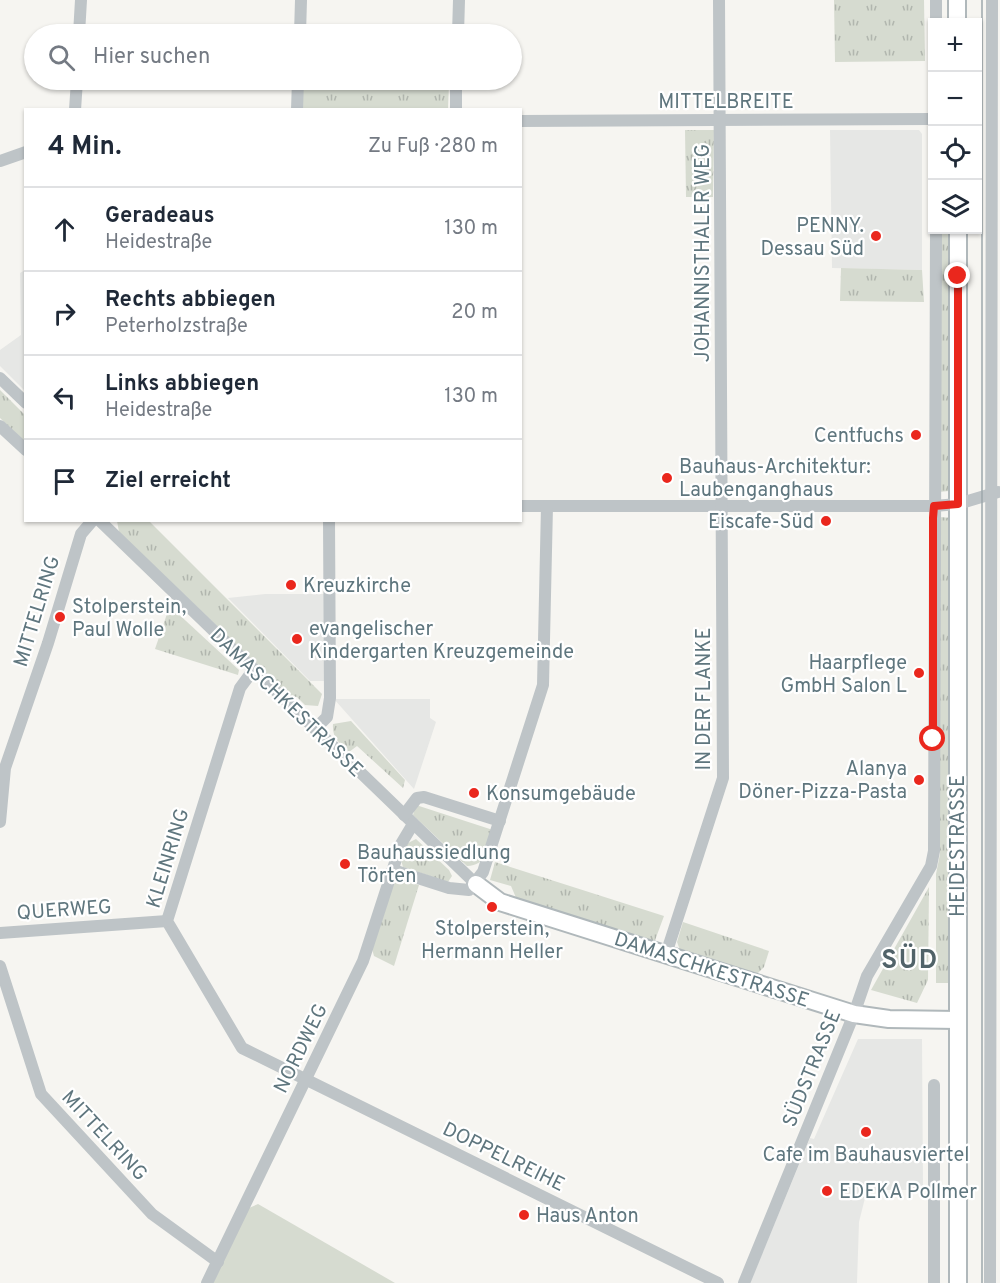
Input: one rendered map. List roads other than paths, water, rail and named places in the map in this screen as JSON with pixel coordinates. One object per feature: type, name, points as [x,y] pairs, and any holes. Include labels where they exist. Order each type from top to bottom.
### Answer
[{"type":"street","points":[[80,24],[81,0]]},
{"type":"street","points":[[301,24],[302,0]]},
{"type":"street","points":[[458,24],[459,0]]},
{"type":"street","name":"JOHANNISTHALER WEG","points":[[720,0],[722,506]]},
{"type":"street","points":[[936,0],[936,18]]},
{"type":"street","points":[[957,0],[957,18]]},
{"type":"street","name":"HEIDESTRASSE","points":[[990,1283],[995,1171],[996,826],[996,267],[992,0]]},
{"type":"street","points":[[75,108],[76,90]]},
{"type":"street","points":[[297,108],[298,90]]},
{"type":"street","points":[[456,90],[456,108]]},
{"type":"street","name":"MITTELBREITE","points":[[522,122],[928,119]]},
{"type":"street","points":[[0,161],[24,153]]},
{"type":"street","name":"HEIDESTRASSE","points":[[927,874],[934,851],[936,234]]},
{"type":"street","name":"HEIDESTRASSE","points":[[958,234],[958,1283]]},
{"type":"street","points":[[0,378],[24,401]]},
{"type":"street","points":[[0,426],[24,448]]},
{"type":"street","points":[[522,506],[934,506],[958,504],[996,493]]},
{"type":"street","points":[[393,870],[455,889],[469,890],[476,884],[483,872],[543,685],[546,506]]},
{"type":"street","name":"IN DER FLANKE","points":[[666,954],[723,778],[722,506]]},
{"type":"street","name":"MITTELRING","points":[[0,822],[5,768],[48,643],[81,534],[91,522]]},
{"type":"street","name":"DAMASCHKESTRASSE","points":[[101,522],[408,820],[476,884],[500,902],[854,1014],[889,1019],[958,1020]]},
{"type":"street","points":[[315,729],[327,717],[330,698],[329,522]]},
{"type":"street","name":"KLEINRING","points":[[254,669],[240,687],[167,921],[242,1048],[306,1080]]},
{"type":"street","points":[[408,820],[417,798],[424,797],[500,821]]},
{"type":"street","name":"NORDWEG","points":[[207,1283],[363,961],[408,820]]},
{"type":"street","name":"SÜDSTRASSE","points":[[744,1283],[854,1014],[867,976],[927,874]]},
{"type":"street","name":"QUERWEG","points":[[0,933],[167,921]]},
{"type":"street","name":"MITTELRING","points":[[0,966],[41,1094],[152,1214],[218,1262]]},
{"type":"street","name":"DOPPELREIHE","points":[[306,1080],[717,1283]]},
{"type":"street","points":[[934,1086],[934,1283]]},
{"type":"tram line","points":[[982,0],[982,1283]]},
{"type":"place","name":"PENNY. Dessau Süd","points":[[876,236]]},
{"type":"place","name":"Centfuchs","points":[[916,435]]},
{"type":"place","name":"Bauhaus-Architektur: Laubenganghaus","points":[[667,478]]},
{"type":"place","name":"Eiscafe-Süd","points":[[826,521]]},
{"type":"place","name":"Kreuzkirche","points":[[291,585]]},
{"type":"place","name":"Stolperstein, Paul Wolle","points":[[60,617]]},
{"type":"place","name":"evangelischer Kindergarten Kreuzgemeinde","points":[[297,639]]},
{"type":"place","name":"Haarpflege GmbH Salon L","points":[[919,673]]},
{"type":"place","name":"Alanya Döner-Pizza-Pasta","points":[[919,780]]},
{"type":"place","name":"Konsumgebäude","points":[[474,793]]},
{"type":"place","name":"Bauhaussiedlung Törten","points":[[345,864]]},
{"type":"place","name":"Stolperstein, Hermann Heller","points":[[492,907]]},
{"type":"place","name":"Cafe im Bauhausviertel","points":[[866,1132]]},
{"type":"place","name":"EDEKA Pollmer","points":[[827,1191]]},
{"type":"place","name":"Haus Anton","points":[[524,1215]]},
{"type":"district","name":"SÜD","points":[[910,959]]}]
